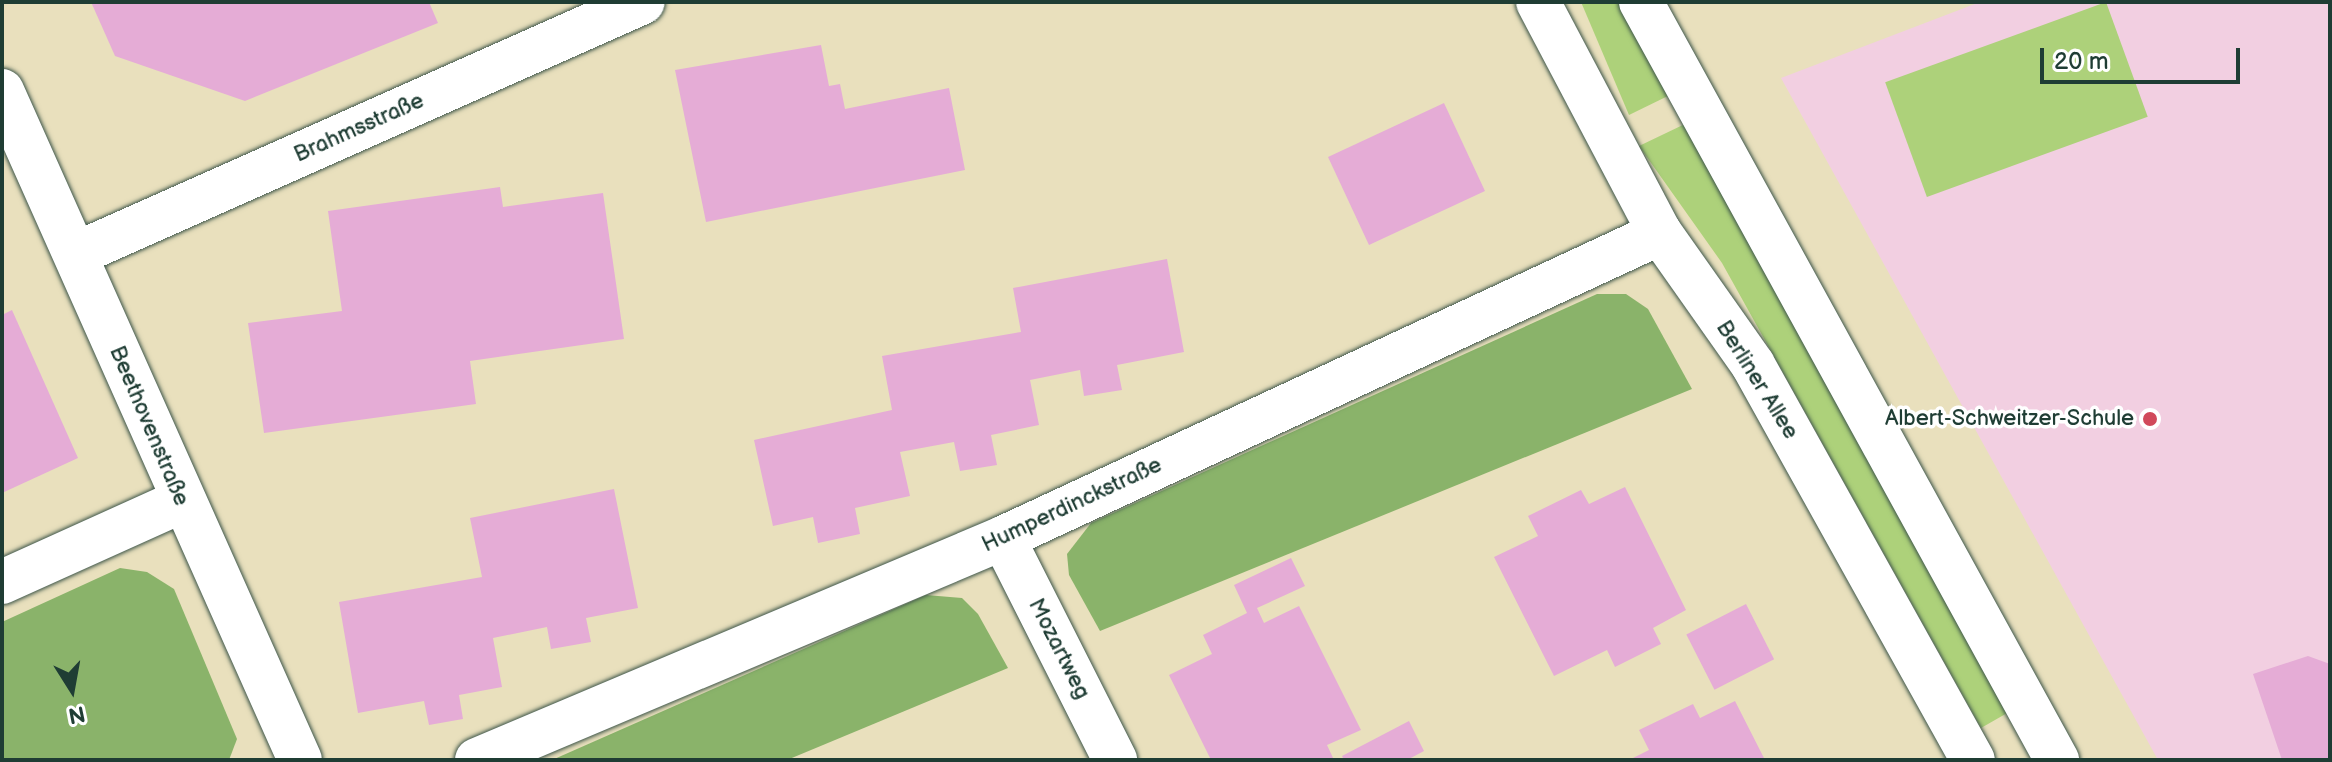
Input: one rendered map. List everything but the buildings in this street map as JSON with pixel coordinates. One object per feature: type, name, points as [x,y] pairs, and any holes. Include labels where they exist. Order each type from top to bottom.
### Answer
[{"type":"street","name":"Brahmsstraße","points":[[76,254],[643,2]]},
{"type":"street","name":"Berliner Allee","points":[[1538,2],[1660,233],[1753,365],[1973,760]]},
{"type":"street","points":[[1641,2],[2057,760]]},
{"type":"street","name":"Beethovenstraße","points":[[2,91],[76,254],[181,501],[300,760]]},
{"type":"street","name":"Humperdinckstraße","points":[[477,760],[1003,538],[1660,233]]},
{"type":"street","points":[[2,582],[181,501]]},
{"type":"street","name":"Mozartweg","points":[[1003,538],[1115,760]]},
{"type":"shaded area","name":"Albert-Schweitzer-Schule","points":[[1980,2],[2330,2],[2330,760],[2158,760],[1781,78]]},
{"type":"green space","points":[[1581,2],[1622,2],[1672,94],[1629,115]]},
{"type":"green space","points":[[2106,2],[2148,117],[1927,197],[1885,82]]},
{"type":"green space","points":[[1687,123],[2009,712],[1981,728],[1722,263],[1639,146]]},
{"type":"green space","points":[[1597,294],[1626,294],[1648,309],[1692,389],[1100,631],[1069,575],[1067,554],[1091,523]]},
{"type":"green space","points":[[120,568],[147,572],[174,589],[237,739],[229,760],[2,760],[2,622]]},
{"type":"green space","points":[[926,595],[962,598],[978,614],[1008,668],[787,760],[552,760]]},
{"type":"place","name":"Albert-Schweitzer-Schule","points":[[2150,419]]}]
